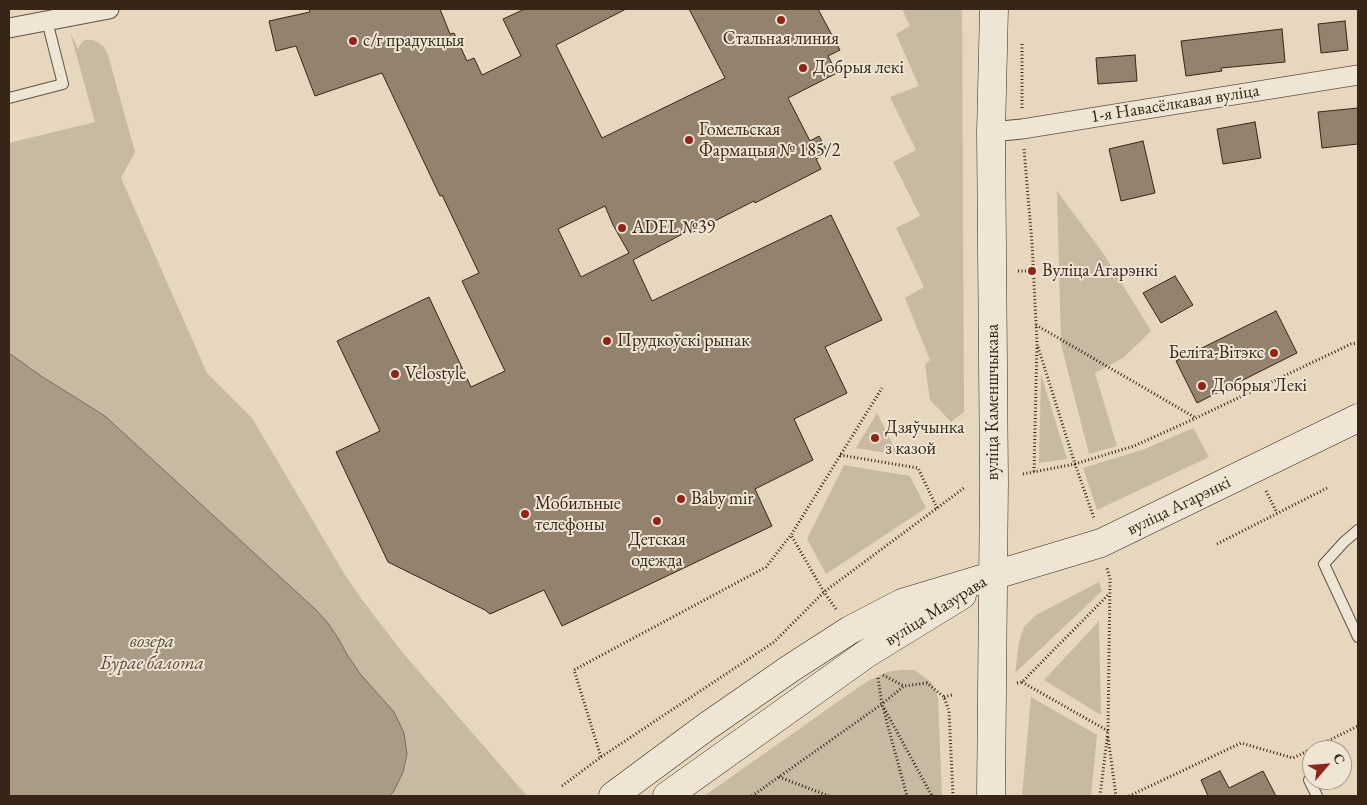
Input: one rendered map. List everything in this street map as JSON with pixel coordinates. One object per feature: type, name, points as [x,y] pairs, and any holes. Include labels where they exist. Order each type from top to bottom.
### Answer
[{"type":"main road","name":"вуліца Каменшчыкава","points":[[991,796],[994,576],[991,132],[994,9]]},
{"type":"main road","name":"вуліца Агарэнкі","points":[[994,576],[1101,543],[1358,418]]},
{"type":"main road","name":"вуліца Мазурава","points":[[613,796],[706,727],[850,630],[902,603],[994,576]]},
{"type":"main road","name":"вуліца Мазурава","points":[[667,796],[866,654],[994,576]]},
{"type":"street","points":[[9,28],[109,9]]},
{"type":"street","name":"1-я Навасёлкавая вуліца","points":[[991,132],[1022,129],[1358,75]]},
{"type":"lane","points":[[9,98],[63,84],[48,21]]},
{"type":"lane","points":[[1358,530],[1324,564],[1358,637]]},
{"type":"path","points":[[1032,243],[1036,324],[1034,472]]},
{"type":"path","points":[[1036,324],[1196,418]]},
{"type":"path","points":[[1036,343],[1093,514]]},
{"type":"path","points":[[1023,474],[1075,464],[1134,446],[1351,344],[1358,343]]},
{"type":"path","points":[[601,757],[574,670],[766,567],[791,534],[882,388]]},
{"type":"path","points":[[840,455],[918,468],[937,508]]},
{"type":"path","points":[[562,786],[601,757],[774,642],[824,592],[964,488]]},
{"type":"path","points":[[1217,544],[1326,488]]},
{"type":"path","points":[[791,534],[824,592],[840,615]]},
{"type":"path","points":[[1100,796],[1108,731],[1110,579]]},
{"type":"path","points":[[1108,731],[1022,682],[1110,594]]},
{"type":"path","points":[[904,686],[878,672],[882,704],[907,796]]},
{"type":"path","points":[[752,796],[882,704],[904,686],[927,683],[944,697],[949,711],[953,796]]},
{"type":"path","points":[[944,697],[952,695]]},
{"type":"path","points":[[882,704],[932,796]]},
{"type":"path","points":[[1129,796],[1241,743],[1293,758],[1358,726]]},
{"type":"path","points":[[1108,731],[1116,796]]},
{"type":"path","points":[[779,777],[829,796]]},
{"type":"shaded area","points":[[902,9],[962,9],[964,412],[951,422],[930,400],[925,364],[930,360],[905,298],[924,287],[896,228],[920,216],[893,162],[916,150],[890,97],[919,86],[896,34],[910,26]]},
{"type":"shaded area","points":[[70,32],[78,49],[85,40],[92,40],[104,47],[108,55],[135,152],[121,178],[207,373],[252,418],[345,575],[363,601],[403,653],[527,796],[9,796],[9,143],[95,122]]},
{"type":"shaded area","points":[[1057,191],[1105,256],[1151,331],[1123,358],[1095,373],[1117,446],[1089,454],[1061,344]]},
{"type":"shaded area","points":[[1041,374],[1067,459],[1039,463]]},
{"type":"shaded area","points":[[877,413],[898,455],[856,448]]},
{"type":"shaded area","points":[[1193,428],[1209,457],[1097,510],[1083,468],[1145,449]]},
{"type":"shaded area","points":[[844,465],[910,476],[926,508],[826,574],[807,539]]},
{"type":"shaded area","points":[[1099,582],[1102,591],[1015,673],[1019,642],[1024,627],[1036,615]]},
{"type":"shaded area","points":[[1099,621],[1101,715],[1044,680]]},
{"type":"shaded area","points":[[914,670],[924,677],[932,683],[938,697],[942,796],[704,796],[866,682],[887,672]]},
{"type":"shaded area","points":[[1031,697],[1097,735],[1091,796],[1022,796]]},
{"type":"water","name":"возера Бурае балота","points":[[9,353],[41,376],[105,416],[328,623],[361,675],[394,712],[404,733],[407,754],[403,772],[390,796],[9,796]]},
{"type":"building","name":"Прудкоўскі рынак","points":[[309,9],[440,9],[450,34],[454,33],[467,61],[474,58],[482,75],[521,56],[503,19],[525,9],[626,9],[556,45],[602,138],[725,78],[689,9],[818,9],[840,50],[828,56],[837,73],[788,98],[810,141],[819,136],[828,153],[816,159],[821,169],[693,232],[692,229],[633,260],[652,301],[831,215],[882,320],[825,347],[847,393],[794,419],[813,460],[755,489],[772,526],[562,626],[544,590],[490,614],[388,562],[336,452],[380,431],[337,341],[429,297],[471,387],[505,371],[462,281],[479,273],[382,73],[315,96],[296,46],[276,51],[269,21],[310,12]],"holes":[[[605,206],[613,225],[629,253],[581,277],[558,229]]]},
{"type":"building","points":[[1345,21],[1348,50],[1321,53],[1318,24]]},
{"type":"building","points":[[1282,29],[1285,62],[1221,68],[1222,71],[1186,76],[1181,41]]},
{"type":"building","points":[[1135,55],[1137,81],[1098,84],[1096,58]]},
{"type":"building","points":[[1358,108],[1358,144],[1322,148],[1318,112]]},
{"type":"building","points":[[1255,122],[1261,158],[1223,164],[1217,129]]},
{"type":"building","points":[[1143,141],[1155,193],[1121,201],[1109,149]]},
{"type":"building","points":[[1175,276],[1193,305],[1161,323],[1143,293]]},
{"type":"building","points":[[1276,311],[1297,353],[1197,403],[1176,361]]},
{"type":"building","points":[[1220,771],[1229,788],[1263,771],[1276,796],[1208,796],[1201,780]]},
{"type":"place","name":"Стальная линия","points":[[781,20]]},
{"type":"place","name":"с/г прадукцыя","points":[[353,41]]},
{"type":"place","name":"Добрыя лекі","points":[[803,68]]},
{"type":"place","name":"Гомельская Фармацыя № 185/2","points":[[689,140]]},
{"type":"place","name":"ADEL №39","points":[[622,228]]},
{"type":"place","name":"Вуліца Агарэнкі","points":[[1032,271]]},
{"type":"place","name":"Прудкоўскі рынак","points":[[607,341]]},
{"type":"place","name":"Беліта-Вітэкс","points":[[1274,353]]},
{"type":"place","name":"Velostyle","points":[[395,374]]},
{"type":"place","name":"Добрыя Лекі","points":[[1202,386]]},
{"type":"place","name":"Дзяўчынка з казой","points":[[875,438]]},
{"type":"place","name":"Baby mir","points":[[681,499]]},
{"type":"place","name":"Мобильные телефоны","points":[[525,514]]},
{"type":"place","name":"Детская одежда","points":[[657,521]]}]
